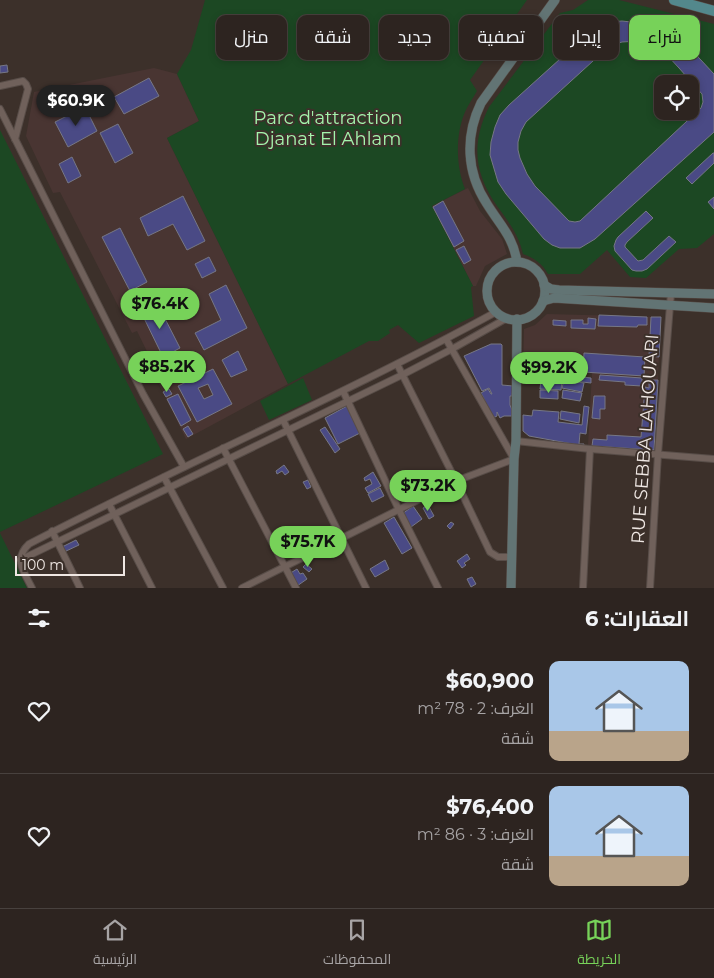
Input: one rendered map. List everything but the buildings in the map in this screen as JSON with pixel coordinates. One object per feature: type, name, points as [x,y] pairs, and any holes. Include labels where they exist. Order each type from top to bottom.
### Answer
[{"type":"main road","points":[[674,0],[714,11]]},
{"type":"street","points":[[517,262],[515,249],[506,229],[486,202],[477,183],[470,158],[472,126],[482,103],[555,0]]},
{"type":"street","points":[[0,86],[22,81],[28,89],[15,139]]},
{"type":"street","points":[[0,109],[142,394],[184,467]]},
{"type":"street","points":[[517,262],[530,266],[541,276],[544,285],[543,301],[537,310],[529,316],[517,320],[507,318],[496,312],[489,301],[487,287],[490,278],[496,270],[505,264],[517,262]]},
{"type":"street","points":[[544,285],[551,289],[559,290],[714,294]]},
{"type":"street","name":"RUE SEBBA LAHOUARI","points":[[650,588],[658,454],[671,293]]},
{"type":"street","points":[[543,301],[554,298],[714,308]]},
{"type":"street","points":[[32,588],[20,560],[22,552],[29,544],[397,364],[496,312]]},
{"type":"street","points":[[20,560],[402,375],[507,318]]},
{"type":"street","points":[[511,588],[516,441],[517,320]]},
{"type":"street","points":[[446,339],[514,459]]},
{"type":"street","points":[[397,364],[490,552],[498,557],[512,557]]},
{"type":"street","points":[[342,390],[438,588]]},
{"type":"street","points":[[283,420],[366,588]]},
{"type":"street","points":[[516,441],[714,459]]},
{"type":"street","points":[[223,448],[296,588]]},
{"type":"street","points":[[583,588],[590,449]]},
{"type":"street","points":[[242,588],[456,481],[514,459]]},
{"type":"street","points":[[164,477],[223,588]]},
{"type":"street","points":[[109,504],[152,588]]},
{"type":"street","points":[[52,532],[80,588]]},
{"type":"shaded area","points":[[154,68],[177,74],[199,121],[167,138],[288,384],[186,439],[155,376],[158,374],[137,331],[132,333],[60,192],[53,193],[26,136],[34,92]]},
{"type":"shaded area","points":[[468,188],[480,211],[502,239],[507,254],[485,266],[476,286],[473,286],[432,206]]},
{"type":"shaded area","points":[[547,314],[661,317],[654,450],[588,446],[592,373],[523,368],[524,329],[535,325]]},
{"type":"green space","name":"Parc d'attraction Djanat El Ahlam","points":[[205,0],[527,0],[516,15],[459,15],[459,60],[484,60],[470,80],[477,91],[465,112],[458,141],[458,161],[465,189],[432,206],[473,286],[471,287],[474,316],[419,343],[398,325],[389,330],[390,333],[378,341],[369,341],[288,384],[167,138],[199,121],[177,74],[191,50]]},
{"type":"green space","points":[[588,0],[619,0],[678,15],[629,15],[629,60],[700,60],[700,20],[714,24],[714,234],[697,248],[679,249],[646,278],[630,277],[607,250],[580,274],[548,274],[537,261],[523,254],[516,234],[489,194],[480,170],[478,158],[479,133],[489,107],[524,60],[543,60],[543,36],[553,22],[553,60],[619,60],[619,15],[558,15],[573,10]]},
{"type":"green space","points":[[0,130],[163,454],[0,532]]},
{"type":"green space","points":[[303,378],[312,400],[269,420],[260,401]]},
{"type":"green space","points":[[0,533],[27,588],[0,588]]}]
